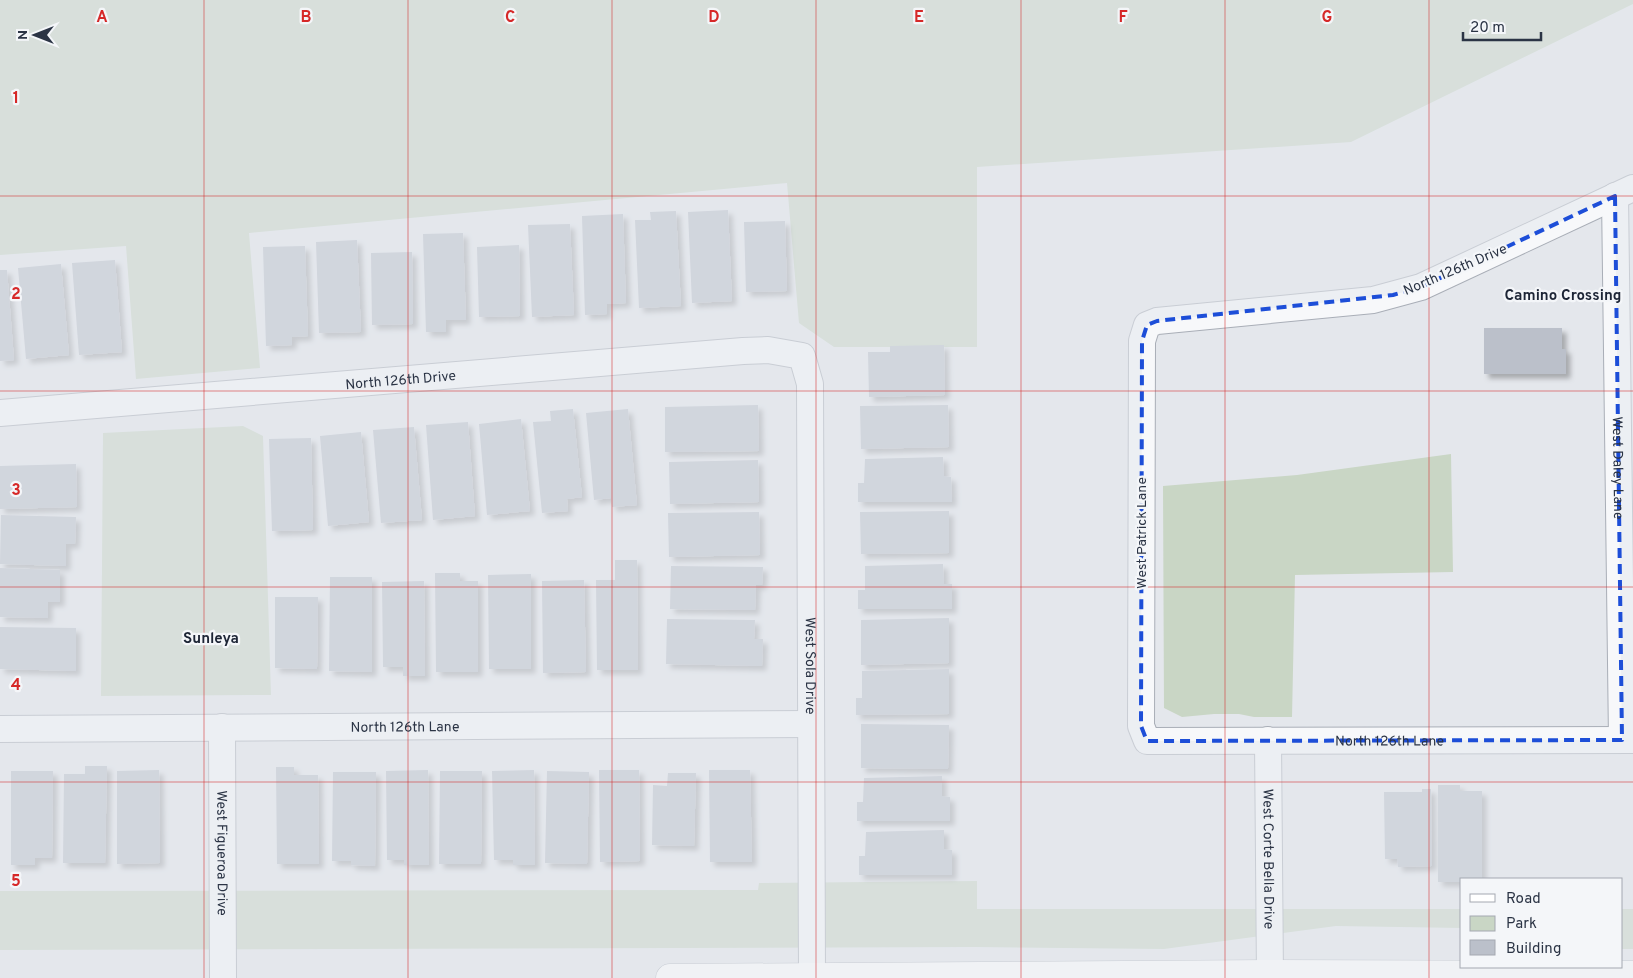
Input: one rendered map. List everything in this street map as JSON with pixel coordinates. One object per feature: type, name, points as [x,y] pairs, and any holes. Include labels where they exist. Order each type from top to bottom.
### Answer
[{"type":"main road","points":[[670,978],[1633,975]]},
{"type":"street","name":"North 126th Drive","points":[[1147,325],[1157,321],[1373,300],[1393,295],[1421,287],[1624,192]]},
{"type":"street","name":"West Daley Lane","points":[[1624,192],[1627,740]]},
{"type":"street","name":"West Patrick Lane","points":[[1147,325],[1142,340],[1141,726],[1147,741]]},
{"type":"street","name":"North 126th Drive","points":[[0,413],[743,351],[768,350],[802,356]]},
{"type":"street","name":"West Sola Drive","points":[[802,356],[810,384],[812,977]]},
{"type":"street","name":"North 126th Lane","points":[[0,729],[810,724]]},
{"type":"street","name":"West Figueroa Drive","points":[[222,727],[222,978]]},
{"type":"street","name":"West Corte Bella Drive","points":[[1268,740],[1270,976]]},
{"type":"street","name":"North 126th Lane","points":[[1147,741],[1627,740]]},
{"type":"highlighted area","points":[[1615,196],[1622,740],[1147,741],[1141,726],[1142,341],[1147,325],[1157,321],[1393,295],[1421,287]]},
{"type":"green space","points":[[0,0],[1633,0],[1633,4],[1351,142],[977,167],[977,347],[834,347],[799,323],[787,183],[249,233],[260,368],[136,379],[126,246],[0,255]]},
{"type":"green space","points":[[243,426],[263,436],[271,695],[101,696],[103,433]]},
{"type":"green space","points":[[1451,454],[1453,572],[1295,575],[1292,717],[1214,714],[1182,717],[1164,708],[1163,486],[1297,475]]},
{"type":"green space","points":[[977,881],[977,909],[1460,909],[1460,928],[1336,926],[1164,949],[975,947],[0,950],[0,891],[758,890],[759,883]]},
{"type":"green space","points":[[1623,909],[1633,909],[1633,949],[1623,949]]},
{"type":"building","points":[[728,210],[732,301],[692,303],[688,212]]},
{"type":"building","points":[[676,211],[681,306],[639,308],[635,220],[651,220],[650,212]]},
{"type":"building","points":[[623,214],[626,303],[607,304],[607,314],[585,315],[582,216]]},
{"type":"building","points":[[785,221],[787,291],[746,292],[744,222]]},
{"type":"building","points":[[570,224],[574,315],[532,317],[528,225]]},
{"type":"building","points":[[463,233],[466,320],[446,320],[446,332],[426,332],[423,234]]},
{"type":"building","points":[[357,240],[361,332],[319,333],[316,242]]},
{"type":"building","points":[[519,245],[520,316],[479,317],[477,247]]},
{"type":"building","points":[[305,246],[308,336],[292,337],[292,345],[266,346],[263,247]]},
{"type":"building","points":[[412,252],[413,324],[372,325],[371,253]]},
{"type":"building","points":[[115,260],[122,352],[79,355],[72,263]]},
{"type":"building","points":[[61,264],[69,355],[26,359],[18,268]]},
{"type":"building","points":[[0,270],[7,270],[14,360],[0,361]]},
{"type":"building","points":[[1484,328],[1562,328],[1562,349],[1566,349],[1566,374],[1484,374]]},
{"type":"building","points":[[944,345],[945,395],[869,397],[868,352],[890,352],[890,346]]},
{"type":"building","points":[[758,405],[759,451],[665,452],[665,407]]},
{"type":"building","points":[[948,405],[949,447],[861,449],[860,406]]},
{"type":"building","points":[[573,409],[582,497],[567,499],[568,511],[542,513],[533,422],[551,421],[550,411]]},
{"type":"building","points":[[628,409],[637,505],[612,507],[611,498],[594,500],[586,413]]},
{"type":"building","points":[[521,419],[530,511],[487,515],[479,424]]},
{"type":"building","points":[[468,422],[475,516],[433,520],[426,425]]},
{"type":"building","points":[[414,427],[422,520],[381,523],[373,430]]},
{"type":"building","points":[[361,432],[369,522],[328,526],[320,436]]},
{"type":"building","points":[[311,438],[313,530],[272,531],[269,439]]},
{"type":"building","points":[[943,457],[944,476],[951,477],[952,502],[858,502],[858,483],[864,483],[865,459]]},
{"type":"building","points":[[758,460],[759,502],[670,504],[669,462]]},
{"type":"building","points":[[76,464],[77,507],[0,509],[0,466]]},
{"type":"building","points":[[949,511],[949,553],[861,554],[860,512]]},
{"type":"building","points":[[759,512],[760,555],[669,557],[668,513]]},
{"type":"building","points":[[1,515],[76,517],[75,544],[66,544],[66,566],[0,564]]},
{"type":"building","points":[[615,560],[637,560],[638,670],[597,670],[596,580],[615,580]]},
{"type":"building","points":[[943,564],[944,584],[952,584],[952,609],[858,609],[858,590],[865,590],[865,566]]},
{"type":"building","points":[[671,566],[763,567],[762,585],[756,585],[755,610],[670,609]]},
{"type":"building","points":[[0,568],[60,570],[60,602],[48,602],[48,618],[0,617]]},
{"type":"building","points":[[435,573],[460,573],[460,581],[478,581],[478,672],[436,672]]},
{"type":"building","points":[[531,574],[531,669],[489,669],[488,575]]},
{"type":"building","points":[[330,577],[372,577],[372,672],[329,671]]},
{"type":"building","points":[[584,580],[586,672],[543,673],[542,581]]},
{"type":"building","points":[[424,581],[425,676],[403,676],[403,667],[383,667],[382,582]]},
{"type":"building","points":[[275,597],[318,597],[317,669],[275,668]]},
{"type":"building","points":[[949,618],[949,663],[861,665],[861,620]]},
{"type":"building","points":[[667,619],[755,620],[754,639],[763,639],[762,666],[666,664]]},
{"type":"building","points":[[0,627],[76,628],[76,671],[0,669]]},
{"type":"building","points":[[949,669],[949,714],[856,715],[856,698],[862,698],[862,671]]},
{"type":"building","points":[[861,724],[949,725],[948,769],[861,768]]},
{"type":"building","points":[[85,766],[107,766],[105,863],[63,863],[64,774],[85,774]]},
{"type":"building","points":[[276,767],[294,767],[294,775],[318,775],[319,864],[277,864]]},
{"type":"building","points":[[159,770],[160,863],[117,864],[117,771]]},
{"type":"building","points":[[428,770],[429,865],[404,865],[404,860],[387,860],[386,771]]},
{"type":"building","points":[[534,770],[535,865],[513,865],[513,860],[494,860],[492,771]]},
{"type":"building","points":[[599,770],[639,770],[640,861],[600,862]]},
{"type":"building","points":[[709,770],[750,770],[752,862],[710,862]]},
{"type":"building","points":[[11,771],[53,771],[52,858],[35,858],[35,865],[11,865]]},
{"type":"building","points":[[440,771],[482,771],[481,864],[439,864]]},
{"type":"building","points":[[547,771],[589,772],[587,864],[545,863]]},
{"type":"building","points":[[333,772],[376,772],[375,866],[351,865],[351,861],[332,861]]},
{"type":"building","points":[[668,773],[696,773],[694,846],[652,845],[653,785],[667,786]]},
{"type":"building","points":[[942,776],[942,796],[950,797],[950,821],[857,821],[857,802],[863,802],[864,778]]},
{"type":"building","points":[[1438,785],[1460,785],[1460,791],[1482,791],[1482,878],[1460,878],[1460,882],[1438,882]]},
{"type":"building","points":[[1422,789],[1431,789],[1432,866],[1398,867],[1397,859],[1385,859],[1384,792],[1422,792]]},
{"type":"building","points":[[944,830],[944,849],[952,850],[952,875],[859,875],[859,856],[865,856],[866,832]]},
{"type":"district","name":"Camino Crossing","points":[[1563,295]]},
{"type":"district","name":"Sunleya","points":[[211,638]]}]
